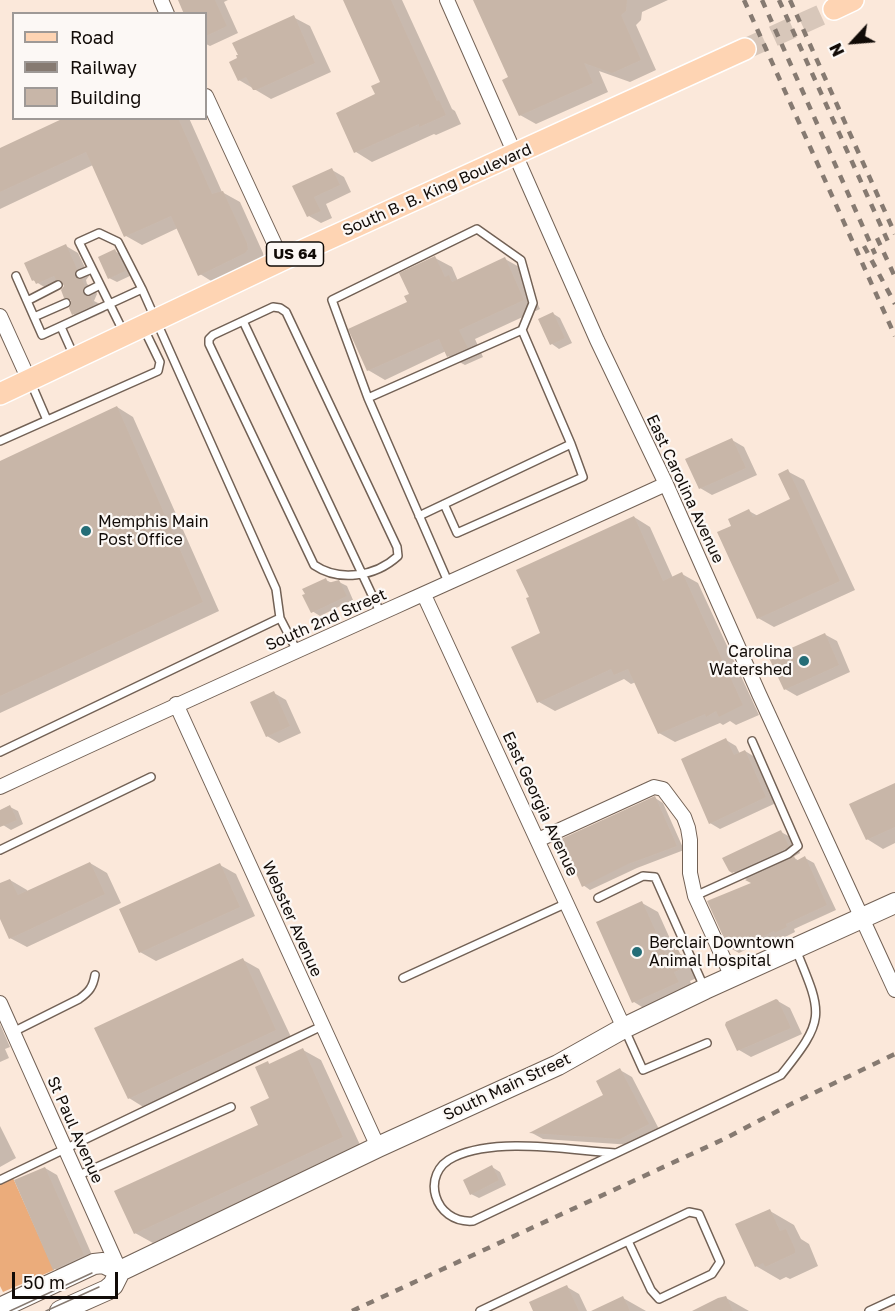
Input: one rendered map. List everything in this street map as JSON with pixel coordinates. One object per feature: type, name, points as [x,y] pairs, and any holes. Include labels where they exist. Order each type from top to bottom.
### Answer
[{"type":"main road","points":[[834,9],[853,0]]},
{"type":"main road","name":"South B. B. King Boulevard","points":[[0,393],[282,260],[745,49]]},
{"type":"main road","name":"South Main Street","points":[[60,1311],[107,1290],[120,1271],[378,1147],[558,1065],[624,1028],[705,989],[895,903]]},
{"type":"main road","points":[[0,1308],[94,1264],[103,1263],[120,1271]]},
{"type":"street","name":"East Carolina Avenue","points":[[447,0],[517,154],[597,340],[666,484],[759,694],[895,990]]},
{"type":"street","points":[[207,98],[282,260]]},
{"type":"street","points":[[0,316],[29,380]]},
{"type":"street","name":"South 2nd Street","points":[[0,787],[176,704],[424,595],[666,484]]},
{"type":"street","name":"East Georgia Avenue","points":[[424,595],[624,1028]]},
{"type":"street","name":"Webster Avenue","points":[[176,704],[378,1147]]},
{"type":"street","points":[[538,840],[654,787],[663,789],[684,818],[688,828],[690,873],[695,896],[732,978]]},
{"type":"street","name":"St Paul Avenue","points":[[0,1003],[120,1271]]},
{"type":"lane","points":[[368,398],[522,330],[533,303],[521,260],[477,229],[332,300],[368,398],[448,584]]},
{"type":"lane","points":[[0,441],[158,371],[160,362],[141,327],[109,304],[79,242],[99,233],[118,242],[133,267],[142,289],[141,327],[276,589],[280,618],[297,651]]},
{"type":"lane","points":[[80,274],[92,268]]},
{"type":"lane","points":[[16,276],[42,335],[142,289]]},
{"type":"lane","points":[[27,301],[58,285]]},
{"type":"lane","points":[[88,291],[100,285]]},
{"type":"lane","points":[[34,317],[66,303]]},
{"type":"lane","points":[[273,307],[286,312],[397,547],[398,556],[393,561],[362,575],[324,572],[314,565],[209,344],[209,339],[213,335],[243,321],[273,307]]},
{"type":"lane","points":[[243,321],[381,614]]},
{"type":"lane","points":[[61,327],[75,358]]},
{"type":"lane","points":[[444,504],[457,533],[583,477],[522,330]]},
{"type":"lane","points":[[29,380],[47,420]]},
{"type":"lane","points":[[419,516],[571,444]]},
{"type":"lane","points":[[0,752],[280,618]]},
{"type":"lane","points":[[695,896],[788,854],[798,846],[752,741]]},
{"type":"lane","points":[[0,850],[151,777]]},
{"type":"lane","points":[[598,898],[643,876],[656,877],[705,989]]},
{"type":"lane","points":[[403,978],[567,903]]},
{"type":"lane","points":[[615,1153],[508,1146],[466,1152],[451,1158],[439,1168],[434,1181],[436,1196],[442,1210],[451,1218],[461,1222],[473,1221],[781,1076],[813,1032],[817,1018],[814,994],[796,949]]},
{"type":"lane","points":[[13,1032],[80,999],[93,984],[95,975]]},
{"type":"lane","points":[[0,1180],[322,1026]]},
{"type":"lane","points":[[624,1028],[643,1070],[707,1043]]},
{"type":"lane","points":[[77,1176],[231,1107]]},
{"type":"lane","points":[[480,1311],[689,1212],[699,1214],[720,1262],[712,1274],[659,1299],[651,1290],[628,1241]]},
{"type":"lane","points":[[869,1311],[895,1299]]},
{"type":"shaded area","points":[[13,1178],[54,1270],[3,1292],[0,1286],[0,1185]]},
{"type":"building","points":[[178,0],[215,0],[227,26],[207,36],[207,12],[183,12]]},
{"type":"building","points":[[343,0],[391,0],[437,101],[439,100],[446,115],[419,127],[419,124],[354,153],[336,113],[375,94],[371,86],[380,82]]},
{"type":"building","points":[[473,0],[627,0],[626,11],[621,15],[641,60],[612,73],[584,63],[593,83],[519,116],[502,80],[508,77]]},
{"type":"building","points":[[294,15],[315,63],[256,90],[253,90],[246,77],[238,81],[229,62],[238,55],[232,43]]},
{"type":"building","points":[[60,120],[179,120],[212,194],[223,191],[248,249],[245,253],[198,276],[171,216],[124,237],[86,152],[0,192],[0,148]]},
{"type":"building","points":[[332,168],[340,185],[314,197],[321,211],[307,217],[292,186]]},
{"type":"building","points":[[66,244],[77,269],[75,277],[82,279],[85,286],[83,293],[85,296],[90,296],[94,305],[72,315],[69,308],[71,300],[64,298],[61,290],[64,286],[61,281],[56,280],[54,276],[36,284],[34,280],[32,281],[24,263]]},
{"type":"building","points":[[115,249],[125,271],[108,279],[98,257]]},
{"type":"building","points":[[435,256],[445,277],[449,275],[452,282],[505,257],[524,300],[459,330],[468,348],[447,357],[439,339],[367,371],[348,329],[407,302],[404,296],[409,294],[399,273]]},
{"type":"building","points":[[553,312],[565,338],[550,345],[538,319]]},
{"type":"building","name":"Memphis Main Post Office","points":[[117,406],[203,602],[0,696],[0,461]]},
{"type":"building","points":[[732,438],[746,468],[699,489],[685,459]]},
{"type":"building","points":[[788,469],[840,581],[757,619],[717,532],[731,526],[728,519],[749,509],[753,517],[790,499],[778,474]]},
{"type":"building","points":[[634,516],[663,581],[682,572],[743,705],[719,717],[716,711],[706,717],[705,714],[658,734],[628,669],[614,675],[611,669],[537,703],[511,647],[540,633],[526,598],[529,597],[516,570]]},
{"type":"building","points":[[326,578],[328,583],[339,580],[347,596],[311,613],[302,595],[305,594],[302,589]]},
{"type":"building","name":"Carolina Watershed","points":[[825,633],[839,665],[784,690],[769,658]]},
{"type":"building","points":[[274,691],[290,726],[266,737],[250,702]]},
{"type":"building","points":[[726,738],[734,755],[745,750],[766,797],[709,824],[681,759]]},
{"type":"building","points":[[895,783],[895,827],[866,840],[849,804]]},
{"type":"building","points":[[655,796],[677,846],[628,864],[582,887],[561,839]]},
{"type":"building","points":[[10,805],[17,820],[0,827],[0,810]]},
{"type":"building","points":[[781,830],[789,846],[732,873],[729,871],[722,858]]},
{"type":"building","points":[[794,856],[796,861],[805,856],[827,905],[786,924],[787,927],[775,933],[774,931],[744,945],[743,942],[729,949],[707,901],[751,883],[745,880]]},
{"type":"building","points":[[90,862],[105,894],[9,939],[0,919],[0,883],[10,879],[18,895]]},
{"type":"building","points":[[220,863],[240,907],[139,953],[119,909]]},
{"type":"building","name":"Berclair Downtown Animal Hospital","points":[[642,901],[666,954],[678,949],[686,967],[674,972],[679,982],[632,1003],[596,922]]},
{"type":"building","points":[[243,958],[276,1030],[128,1099],[94,1028]]},
{"type":"building","points":[[776,999],[791,1028],[737,1051],[725,1025],[726,1022]]},
{"type":"building","points":[[303,1048],[343,1137],[134,1234],[114,1191],[258,1125],[250,1107],[269,1098],[255,1067],[268,1061],[269,1064]]},
{"type":"building","points":[[620,1068],[649,1124],[620,1139],[529,1133],[603,1095],[596,1081]]},
{"type":"building","points":[[492,1165],[499,1180],[470,1195],[463,1180]]},
{"type":"building","points":[[45,1167],[84,1255],[53,1270],[14,1180]]},
{"type":"building","points":[[770,1209],[780,1231],[786,1229],[795,1253],[765,1267],[763,1263],[755,1267],[735,1224]]},
{"type":"building","points":[[567,1285],[579,1311],[533,1311],[529,1302]]},
{"type":"building","points":[[623,1296],[630,1311],[591,1311]]},
{"type":"building","points":[[726,1296],[733,1311],[692,1311],[718,1298]]},
{"type":"tunnel","points":[[745,49],[834,9]]},
{"type":"tram line","points":[[10,1311],[92,1273]]},
{"type":"tram line","points":[[46,1311],[99,1287]]},
{"type":"railway","points":[[744,0],[895,336]]},
{"type":"railway","points":[[762,0],[875,254]]},
{"type":"railway","points":[[779,0],[890,246]]},
{"type":"railway","points":[[790,0],[895,234]]},
{"type":"railway","points":[[877,238],[895,277]]},
{"type":"railway","points":[[864,246],[895,304]]},
{"type":"railway","points":[[352,1311],[724,1139],[895,1054]]},
{"type":"place","name":"Memphis Main Post Office","points":[[86,531]]},
{"type":"place","name":"Carolina Watershed","points":[[804,661]]},
{"type":"place","name":"Berclair Downtown Animal Hospital","points":[[637,952]]}]
